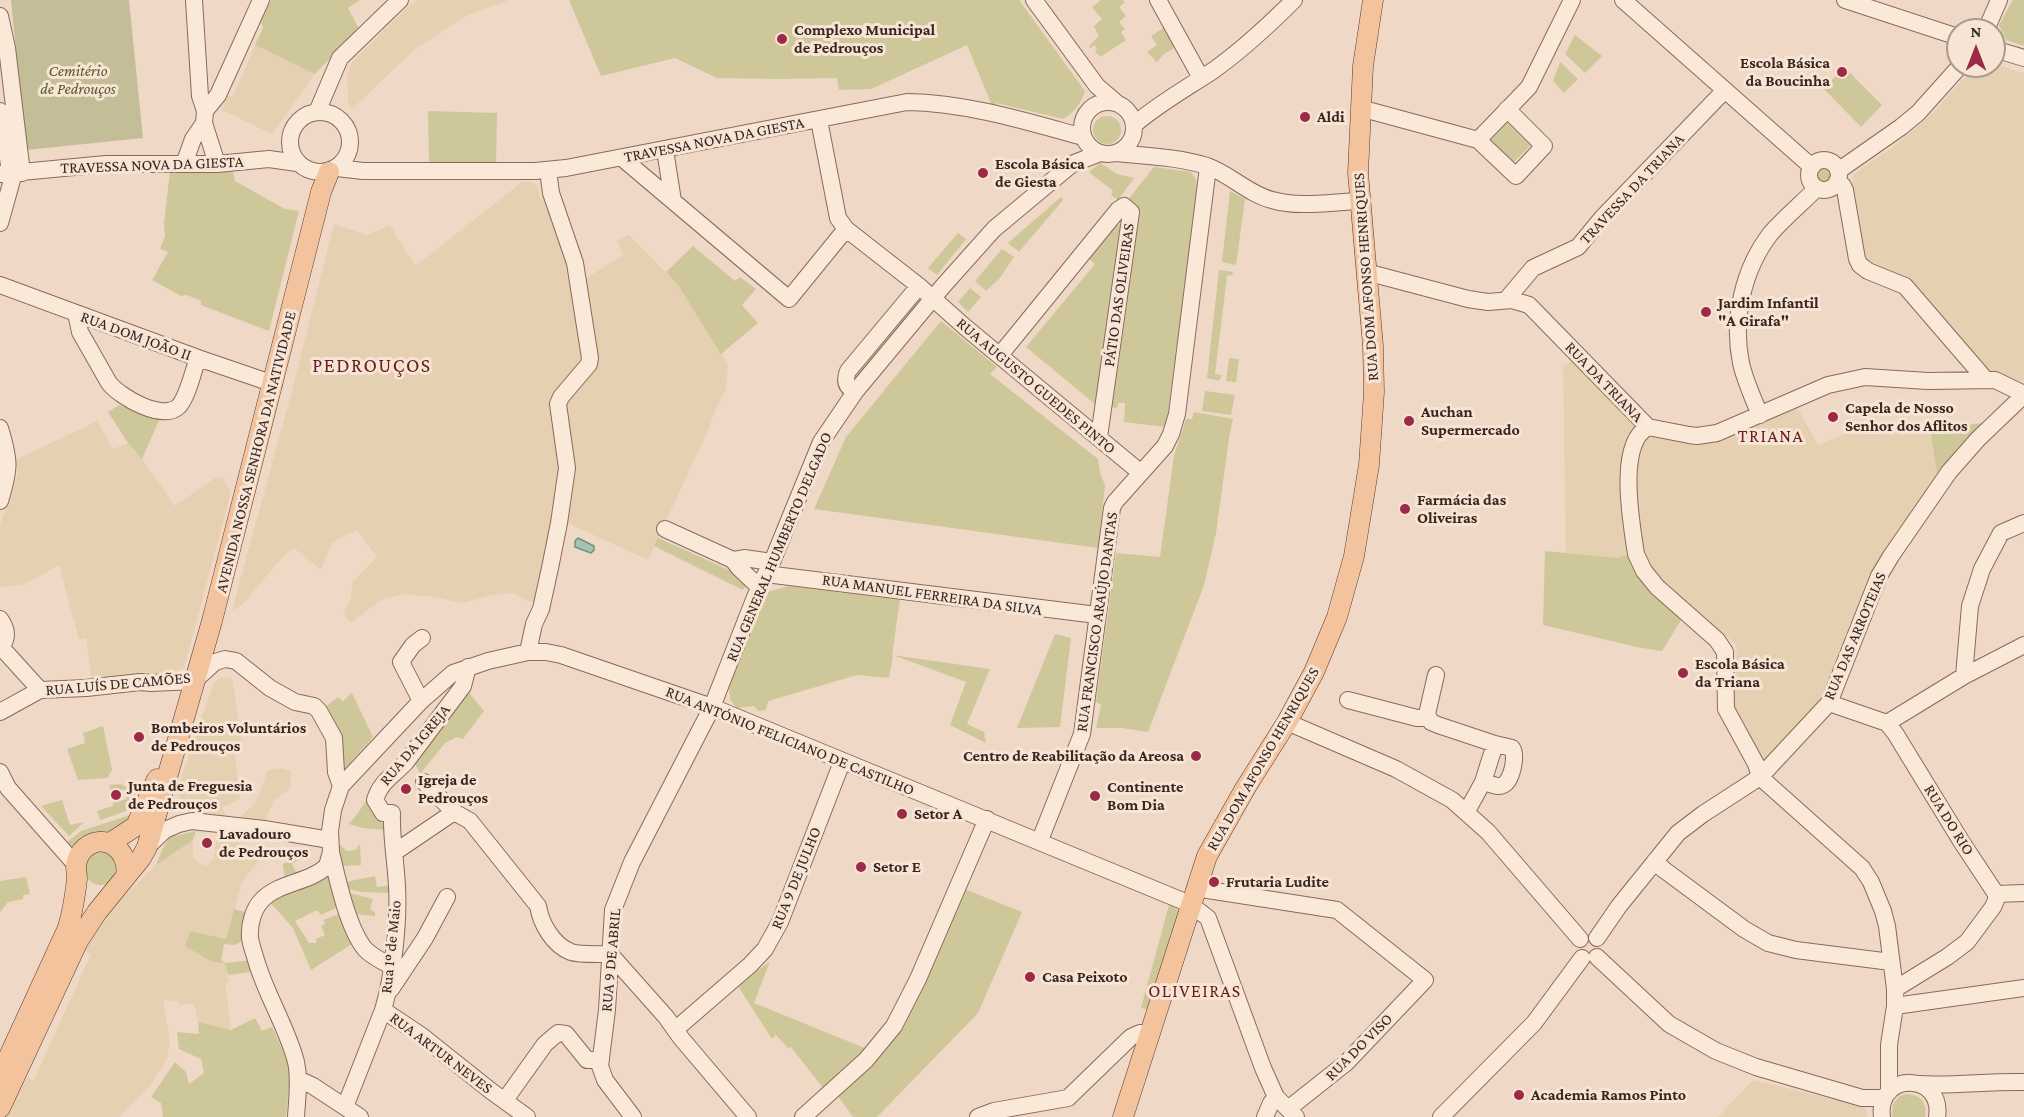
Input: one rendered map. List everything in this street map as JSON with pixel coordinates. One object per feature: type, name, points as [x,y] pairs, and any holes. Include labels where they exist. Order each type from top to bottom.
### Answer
[{"type":"main road","name":"RUA DOM AFONSO HENRIQUES","points":[[1123,1117],[1207,856],[1287,722],[1327,645],[1344,595],[1358,535],[1369,465],[1374,392],[1373,346],[1358,173],[1363,66],[1373,0]]},
{"type":"main road","name":"AVENIDA NOSSA SENHORA DA NATIVIDADE","points":[[0,1108],[78,941],[96,912],[141,858],[147,847],[212,621],[274,384],[321,192],[319,169]]},
{"type":"main road","name":"AVENIDA NOSSA SENHORA DA NATIVIDADE","points":[[77,870],[81,851],[95,843],[110,843],[136,826],[186,710]]},
{"type":"main road","points":[[77,870],[88,888],[95,891],[112,890],[122,880],[127,868],[124,856],[116,846],[110,843]]},
{"type":"main road","points":[[0,1076],[68,930],[74,905],[77,870]]},
{"type":"street","points":[[194,0],[200,96],[217,164]]},
{"type":"street","points":[[184,164],[193,139],[218,95],[261,0]]},
{"type":"street","points":[[317,112],[340,58],[400,0]]},
{"type":"street","points":[[1034,0],[1097,86],[1126,109],[1132,126],[1152,157]]},
{"type":"street","points":[[1158,0],[1201,78]]},
{"type":"street","points":[[1108,153],[1124,149],[1132,126],[1239,51],[1294,0]]},
{"type":"street","points":[[1478,140],[1528,87],[1572,0]]},
{"type":"street","points":[[1623,0],[1812,167]]},
{"type":"street","points":[[1845,0],[1946,33]]},
{"type":"street","points":[[1991,18],[1999,0]]},
{"type":"street","points":[[0,16],[7,48],[12,186],[0,223]]},
{"type":"street","points":[[2006,53],[2024,58]]},
{"type":"street","points":[[1949,78],[1918,113],[1838,176],[1834,185],[1826,189],[1816,188],[1810,180],[1810,171],[1818,161],[1826,160],[1834,164],[1838,176],[1845,190],[1860,265],[1868,271],[1905,286],[1986,380]]},
{"type":"street","points":[[330,84],[338,118]]},
{"type":"street","points":[[1097,86],[1091,108],[1083,119],[1083,133],[1090,148],[1108,153],[1180,160],[1208,167],[1273,201],[1301,204],[1359,201]]},
{"type":"street","name":"TRAVESSA DA TRIANA","points":[[1506,300],[1533,268],[1578,247],[1602,218],[1725,90]]},
{"type":"street","name":"TRAVESSA NOVA DA GIESTA","points":[[11,174],[106,164],[217,164],[269,159],[319,169],[363,171],[548,170],[665,150],[892,104],[914,102],[948,105],[1002,115],[1061,131],[1083,133]]},
{"type":"street","points":[[1091,108],[1103,103],[1118,104]]},
{"type":"street","points":[[1360,108],[1478,140],[1516,176],[1544,146],[1507,109]]},
{"type":"street","points":[[0,111],[11,174]]},
{"type":"street","points":[[350,149],[343,163],[319,169],[289,146],[290,136],[293,127],[308,114],[317,112],[332,114],[349,132],[350,149],[363,171]]},
{"type":"street","points":[[622,158],[789,299],[846,229],[838,218],[819,120]]},
{"type":"street","name":"RUA GENERAL HUMBERTO DELGADO","points":[[1072,164],[1083,133]]},
{"type":"street","points":[[269,159],[290,136]]},
{"type":"street","points":[[665,150],[673,201]]},
{"type":"street","name":"RUA GENERAL HUMBERTO DELGADO","points":[[712,707],[821,442],[855,392],[994,229],[1072,164],[1108,153]]},
{"type":"street","name":"RUA FRANCISCO ARAÚJO DANTAS","points":[[1040,840],[1082,734],[1112,508],[1165,446],[1177,414],[1208,167]]},
{"type":"street","points":[[528,652],[550,568],[567,468],[558,404],[589,364],[590,358],[575,263],[551,193],[548,170]]},
{"type":"street","points":[[1760,415],[1745,376],[1740,354],[1739,319],[1743,290],[1752,264],[1764,244],[1782,221],[1816,188]]},
{"type":"street","name":"PÁTIO DAS OLIVEIRAS","points":[[1000,355],[1118,210],[1124,206],[1129,208],[1131,212],[1099,437]]},
{"type":"street","name":"RUA AUGUSTO GUEDES PINTO","points":[[846,229],[919,286],[1141,473]]},
{"type":"street","name":"RUA DA TRIANA","points":[[1366,272],[1468,299],[1488,302],[1506,300],[1529,305],[1648,428],[1697,436],[1717,433],[1828,385],[1864,377],[1928,381],[1995,380],[2024,395]]},
{"type":"street","name":"RUA DOM JOÃO II","points":[[0,285],[274,384]]},
{"type":"street","points":[[855,392],[846,382],[848,371],[919,286]]},
{"type":"street","points":[[76,313],[80,332],[115,391],[149,408],[166,411],[174,410],[179,406],[184,399],[198,358]]},
{"type":"street","name":"RUA DAS ARROTEIAS","points":[[1588,939],[1678,833],[1760,777],[1829,703],[1879,576],[1891,556],[1949,472],[1978,439],[2024,395]]},
{"type":"street","points":[[0,428],[9,465],[0,501]]},
{"type":"street","points":[[1648,428],[1637,436],[1629,472],[1628,499],[1636,554],[1644,571],[1657,587],[1717,640],[1725,652],[1726,709],[1756,764],[1760,777],[1862,868],[1871,882],[1883,911],[1887,926],[1895,998],[1890,1029],[1890,1064],[1884,1105]]},
{"type":"street","points":[[1964,676],[1970,606],[1982,569],[2001,533],[2024,523]]},
{"type":"street","name":"RUA MANUEL FERREIRA DA SILVA","points":[[665,530],[734,560],[739,568],[766,574],[985,603],[1097,615]]},
{"type":"street","name":"RUA MANUEL FERREIRA DA SILVA","points":[[734,560],[744,558],[766,574]]},
{"type":"street","points":[[0,619],[7,637],[1,649],[40,690]]},
{"type":"street","points":[[421,701],[401,662],[413,645],[422,638]]},
{"type":"street","points":[[1829,703],[1887,723],[1964,676],[2024,645]]},
{"type":"street","name":"RUA ANTÓNIO FELICIANO DE CASTILHO","points":[[331,846],[333,810],[341,786],[421,701],[453,673],[468,667],[528,652],[546,652],[561,655],[712,707],[842,762],[1040,840],[1193,896]]},
{"type":"street","name":"RUA LUÍS DE CAMÕES","points":[[0,712],[40,690],[141,682],[194,681],[215,662],[225,659],[236,661],[270,688],[295,702],[314,706],[325,720],[334,738],[336,772],[341,786]]},
{"type":"street","name":"RUA DA IGREJA","points":[[395,852],[392,813],[383,813],[375,800],[379,787],[406,762],[463,686],[468,667]]},
{"type":"street","points":[[1428,718],[1436,675]]},
{"type":"street","points":[[1348,700],[1417,718],[1428,718],[1438,725],[1512,748],[1515,752],[1508,781],[1498,786],[1483,782]]},
{"type":"street","name":"RUA 9 DE ABRIL","points":[[633,1117],[604,1080],[600,1066],[607,1010],[613,910],[632,862],[712,707]]},
{"type":"street","points":[[1287,722],[1396,769],[1452,800],[1488,832],[1588,939],[1601,948],[1590,957],[1534,1023],[1441,1117]]},
{"type":"street","name":"RUA DO RIO","points":[[1887,723],[1996,894]]},
{"type":"street","points":[[1467,811],[1483,782],[1495,744]]},
{"type":"street","name":"RUA 9 DE JULHO","points":[[676,1029],[750,965],[765,949],[780,922],[842,762]]},
{"type":"street","points":[[0,772],[8,788],[77,870]]},
{"type":"street","points":[[424,782],[454,812],[470,821],[538,906],[545,928],[555,939],[571,952],[610,954],[676,1029],[681,1038],[748,1117]]},
{"type":"street","points":[[395,852],[454,812]]},
{"type":"street","points":[[802,1117],[866,1060],[894,1026],[918,979],[987,819]]},
{"type":"street","points":[[147,847],[165,830],[192,821],[264,829],[331,846]]},
{"type":"street","points":[[331,846],[350,917],[360,941],[366,950],[392,967]]},
{"type":"street","points":[[296,1117],[298,1079],[291,1046],[258,967],[250,940],[250,928],[255,910],[261,901],[270,894],[322,870],[329,862],[331,846]]},
{"type":"street","name":"Rua 1º de Maio","points":[[345,1107],[385,1002],[392,967],[397,888],[395,852]]},
{"type":"street","points":[[1655,861],[1744,929],[1768,942],[1796,950],[1891,962]]},
{"type":"street","points":[[1895,998],[1967,942],[1993,907],[1996,894],[2024,893]]},
{"type":"street","points":[[1193,896],[1208,918],[1263,1068],[1287,1108]]},
{"type":"street","name":"RUA DO VISO","points":[[1193,896],[1337,910],[1425,980],[1346,1063],[1287,1108]]},
{"type":"street","points":[[385,1002],[425,938],[447,897]]},
{"type":"street","points":[[1590,957],[1669,1024],[1716,1051],[1756,1067],[1884,1105]]},
{"type":"street","points":[[1895,998],[2024,988]]},
{"type":"street","name":"RUA ARTUR NEVES","points":[[385,1002],[422,1036],[527,1117]]},
{"type":"street","points":[[505,1100],[532,1064],[538,1052],[558,1033],[566,1034],[587,1060],[601,1060]]},
{"type":"street","points":[[978,1117],[994,1111],[1068,1098],[1131,1037],[1140,1033],[1150,1033]]},
{"type":"street","points":[[1890,1064],[1914,1083],[1931,1092],[1937,1111]]},
{"type":"street","points":[[298,1079],[360,1117]]},
{"type":"street","points":[[1884,1105],[1894,1087],[1914,1083],[1952,1086],[2024,1082]]},
{"type":"street","points":[[1937,1111],[1952,1086]]},
{"type":"street","points":[[1265,1117],[1271,1103],[1287,1108]]},
{"type":"shaded area","points":[[271,0],[360,0],[348,8],[359,29],[315,74],[255,45],[263,28],[261,21]]},
{"type":"shaded area","points":[[417,0],[509,0],[466,16],[414,50],[351,110],[347,75],[352,62]]},
{"type":"shaded area","name":"Complexo Municipal de Pedrouços","points":[[569,0],[1019,0],[1085,91],[1076,108],[1063,119],[996,103],[993,108],[967,45],[871,89],[839,90],[837,78],[717,78],[675,58],[601,76]]},
{"type":"shaded area","points":[[1101,0],[1123,0],[1125,2],[1119,7],[1126,16],[1119,22],[1125,29],[1121,32],[1126,40],[1100,57],[1095,51],[1097,48],[1095,45],[1090,48],[1089,46],[1099,36],[1094,26],[1102,19],[1092,7]]},
{"type":"shaded area","points":[[2013,0],[2024,0],[2024,46],[2006,40],[2006,18],[2003,18]]},
{"type":"shaded area","points":[[1165,27],[1176,47],[1164,54],[1157,62],[1147,52],[1157,45],[1151,36]]},
{"type":"shaded area","points":[[1575,35],[1602,56],[1585,73],[1565,54]]},
{"type":"shaded area","points":[[255,45],[315,74],[272,134],[222,110],[226,96],[233,96]]},
{"type":"shaded area","points":[[1560,62],[1578,79],[1564,93],[1553,81]]},
{"type":"shaded area","points":[[2006,67],[2024,73],[2024,381],[2006,380],[1991,375],[1908,286],[1865,264],[1849,197],[1854,174],[1897,144],[1935,111],[1964,78],[2006,78]]},
{"type":"shaded area","points":[[1845,68],[1882,105],[1861,127],[1823,88]]},
{"type":"shaded area","points":[[428,111],[497,113],[496,163],[429,162]]},
{"type":"shaded area","points":[[1107,116],[1117,120],[1121,130],[1117,140],[1107,144],[1097,140],[1093,130],[1097,120]]},
{"type":"shaded area","points":[[1509,121],[1533,143],[1513,163],[1490,141]]},
{"type":"shaded area","points":[[1100,163],[1117,174],[1134,178],[1118,200],[1111,195],[1113,191],[1089,172]]},
{"type":"shaded area","points":[[1824,165],[1831,168],[1834,175],[1831,182],[1824,185],[1817,182],[1814,175],[1817,168]]},
{"type":"shaded area","points":[[1154,167],[1191,172],[1196,180],[1197,189],[1166,427],[1124,422],[1125,403],[1118,403],[1117,408],[1096,405],[1026,347],[1095,264],[1088,258],[1114,226],[1121,224],[1122,207]]},
{"type":"shaded area","points":[[170,171],[233,172],[235,181],[285,209],[299,211],[269,331],[201,305],[201,301],[187,295],[181,296],[152,280],[168,252],[160,249],[165,236],[164,224]]},
{"type":"shaded area","points":[[522,182],[533,182],[537,186],[541,201],[546,196],[568,267],[584,364],[556,397],[563,468],[537,599],[531,602],[512,593],[462,603],[405,594],[383,599],[350,623],[343,612],[351,598],[353,582],[377,557],[357,530],[332,542],[321,570],[294,548],[281,559],[241,606],[232,610],[291,394],[334,224],[367,235],[390,225],[415,266]]},
{"type":"shaded area","points":[[1230,191],[1245,199],[1236,265],[1222,262]]},
{"type":"shaded area","points":[[1061,197],[1063,200],[1019,252],[1008,243]]},
{"type":"shaded area","points":[[958,233],[966,239],[937,275],[928,268]]},
{"type":"shaded area","points":[[629,235],[678,285],[728,364],[726,389],[648,560],[563,521],[561,407],[582,377],[585,279],[623,255],[617,240]]},
{"type":"shaded area","points":[[693,246],[735,281],[740,277],[756,289],[742,305],[758,323],[721,354],[678,285],[666,272]]},
{"type":"shaded area","points":[[1002,249],[1014,257],[999,279],[986,291],[975,281]]},
{"type":"shaded area","points":[[1219,270],[1233,272],[1232,275],[1227,276],[1215,374],[1222,375],[1219,381],[1207,378]]},
{"type":"shaded area","points":[[970,288],[981,297],[968,312],[958,302]]},
{"type":"shaded area","points":[[916,297],[921,300],[854,380],[851,376]]},
{"type":"shaded area","points":[[941,321],[997,367],[990,374],[1098,459],[1105,485],[1098,548],[814,509],[846,437]]},
{"type":"shaded area","points":[[1229,358],[1239,359],[1236,382],[1226,381]]},
{"type":"shaded area","points":[[1573,360],[1632,420],[1635,427],[1630,435],[1631,554],[1617,558],[1566,554],[1563,367]]},
{"type":"shaded area","points":[[1205,391],[1235,395],[1231,415],[1202,411]]},
{"type":"shaded area","points":[[119,405],[153,418],[160,418],[142,459],[128,443],[108,412]]},
{"type":"shaded area","points":[[1797,407],[1818,445],[1852,431],[1930,429],[1938,478],[1824,701],[1767,759],[1759,760],[1732,708],[1737,645],[1670,590],[1645,562],[1634,496],[1635,461],[1645,436],[1703,443]]},
{"type":"shaded area","points":[[1194,412],[1233,419],[1216,533],[1204,585],[1148,732],[1122,728],[1096,728],[1101,705],[1096,702],[1116,553],[1160,557],[1174,456],[1186,419],[1192,419]]},
{"type":"shaded area","points":[[97,421],[113,449],[128,443],[175,506],[216,477],[217,479],[222,476],[231,492],[186,661],[183,668],[166,676],[92,683],[86,638],[79,640],[59,565],[23,585],[0,587],[0,525],[18,474],[16,460]]},
{"type":"shaded area","points":[[1984,423],[1938,478],[1930,429]]},
{"type":"shaded area","points":[[578,538],[594,546],[594,550],[591,553],[575,547],[575,541]]},
{"type":"shaded area","points":[[658,538],[738,574],[745,587],[743,590],[654,546]]},
{"type":"shaded area","points":[[1545,551],[1617,558],[1631,554],[1683,617],[1662,651],[1543,625]]},
{"type":"shaded area","points":[[789,586],[900,600],[889,678],[857,675],[768,701],[766,710],[758,711],[754,706],[737,708],[731,701],[728,685],[759,606],[768,592]]},
{"type":"shaded area","points":[[1055,634],[1071,638],[1060,727],[1017,728]]},
{"type":"shaded area","points":[[894,655],[990,669],[967,724],[984,732],[986,743],[950,725],[966,682]]},
{"type":"shaded area","points":[[219,678],[231,678],[233,682],[242,746],[234,748],[240,799],[222,808],[227,817],[209,813],[198,814],[187,808],[176,793],[213,685]]},
{"type":"shaded area","points":[[467,690],[484,711],[463,739],[457,737],[445,743],[420,774],[413,759]]},
{"type":"shaded area","points":[[352,693],[373,737],[341,773],[323,709],[338,697],[343,701]]},
{"type":"shaded area","points":[[103,726],[112,770],[107,778],[78,780],[67,749],[85,743],[83,733]]},
{"type":"shaded area","points":[[281,768],[291,771],[290,789],[274,800],[264,823],[237,819],[255,804],[268,770]]},
{"type":"shaded area","points":[[121,784],[134,792],[137,797],[131,800],[129,810],[100,820],[97,811],[127,799],[124,789],[112,793],[109,785]]},
{"type":"shaded area","points":[[369,796],[380,821],[387,827],[387,830],[362,828],[349,824]]},
{"type":"shaded area","points":[[62,800],[70,825],[84,822],[69,836],[41,806]]},
{"type":"shaded area","points":[[136,813],[117,831],[81,839],[70,848],[66,843],[81,831]]},
{"type":"shaded area","points":[[218,830],[241,833],[242,849],[265,853],[242,882],[226,939],[190,931],[185,945],[225,963],[229,982],[225,983],[231,1030],[198,1022],[194,1004],[179,1005],[178,1001],[163,1000],[170,1042],[166,1062],[150,1086],[119,1117],[6,1117],[24,1076],[34,1080],[91,954],[84,950],[94,929],[156,865],[193,840],[193,858],[206,866],[214,859]]},
{"type":"shaded area","points":[[196,831],[193,840],[156,865],[170,837]]},
{"type":"shaded area","points":[[335,841],[347,851],[355,850],[360,844],[361,865],[342,866]]},
{"type":"shaded area","points":[[101,851],[113,856],[118,868],[113,880],[101,885],[89,880],[84,868],[89,856]]},
{"type":"shaded area","points":[[299,856],[300,859],[292,864],[298,876],[285,881],[283,864]]},
{"type":"shaded area","points":[[330,872],[340,906],[321,915],[317,910],[295,921],[309,943],[316,943],[316,939],[325,935],[321,926],[325,924],[323,920],[342,913],[355,942],[311,970],[293,928],[268,900]]},
{"type":"shaded area","points":[[375,876],[377,887],[391,885],[393,893],[348,889],[346,882]]},
{"type":"shaded area","points":[[26,877],[30,894],[23,895],[23,899],[8,902],[0,912],[0,881]]},
{"type":"shaded area","points":[[964,889],[1022,912],[978,1013],[877,1117],[853,1117],[838,1096],[896,1037],[926,978]]},
{"type":"shaded area","points":[[349,893],[373,899],[370,910],[375,912],[375,916],[355,914]]},
{"type":"shaded area","points":[[1169,905],[1179,912],[1149,1010],[1141,1008]]},
{"type":"shaded area","points":[[234,909],[249,913],[245,940],[235,945],[224,944],[221,960],[226,963],[252,960],[256,971],[228,975],[225,963],[212,962],[185,946],[190,931],[226,939]]},
{"type":"shaded area","points":[[770,961],[754,1003],[867,1049],[823,1088],[791,1047],[788,1048],[776,1035],[772,1039],[738,986]]},
{"type":"shaded area","points":[[255,1018],[262,1031],[272,1027],[291,1068],[286,1117],[163,1117],[161,1103],[151,1097],[175,1062],[186,1072],[189,1084],[204,1073],[201,1059],[179,1049],[177,1032],[199,1034],[198,1022],[231,1030]]},
{"type":"shaded area","points":[[1753,1080],[1865,1107],[1867,1117],[1718,1117]]},
{"type":"shaded area","points":[[1906,1094],[1922,1100],[1926,1112],[1925,1117],[1892,1117],[1893,1104],[1900,1096]]},
{"type":"green space","name":"Cemitério de Pedrouços","points":[[11,0],[129,0],[143,138],[26,150]]},
{"type":"place","name":"Complexo Municipal de Pedrouços","points":[[782,39]]},
{"type":"place","name":"Escola Básica da Boucinha","points":[[1842,72]]},
{"type":"place","name":"Aldi","points":[[1305,117]]},
{"type":"place","name":"Escola Básica de Giesta","points":[[983,173]]},
{"type":"place","name":"Jardim Infantil \"A Girafa\"","points":[[1706,312]]},
{"type":"place","name":"Capela de Nosso Senhor dos Aflitos","points":[[1833,417]]},
{"type":"place","name":"Auchan Supermercado","points":[[1409,421]]},
{"type":"place","name":"Farmácia das Oliveiras","points":[[1405,509]]},
{"type":"place","name":"Escola Básica da Triana","points":[[1683,673]]},
{"type":"place","name":"Bombeiros Voluntários de Pedrouços","points":[[139,737]]},
{"type":"place","name":"Centro de Reabilitação da Areosa","points":[[1196,756]]},
{"type":"place","name":"Igreja de Pedrouços","points":[[406,789]]},
{"type":"place","name":"Junta de Freguesia de Pedrouços","points":[[116,795]]},
{"type":"place","name":"Continente Bom Dia","points":[[1095,796]]},
{"type":"place","name":"Setor A","points":[[902,814]]},
{"type":"place","name":"Lavadouro de Pedrouços","points":[[207,843]]},
{"type":"place","name":"Setor E","points":[[861,867]]},
{"type":"place","name":"Frutaria Ludite","points":[[1214,882]]},
{"type":"place","name":"Casa Peixoto","points":[[1030,977]]},
{"type":"place","name":"Academia Ramos Pinto","points":[[1519,1095]]},
{"type":"district","name":"PEDROUÇOS","points":[[372,366]]},
{"type":"district","name":"TRIANA","points":[[1771,436]]},
{"type":"district","name":"OLIVEIRAS","points":[[1195,991]]}]
